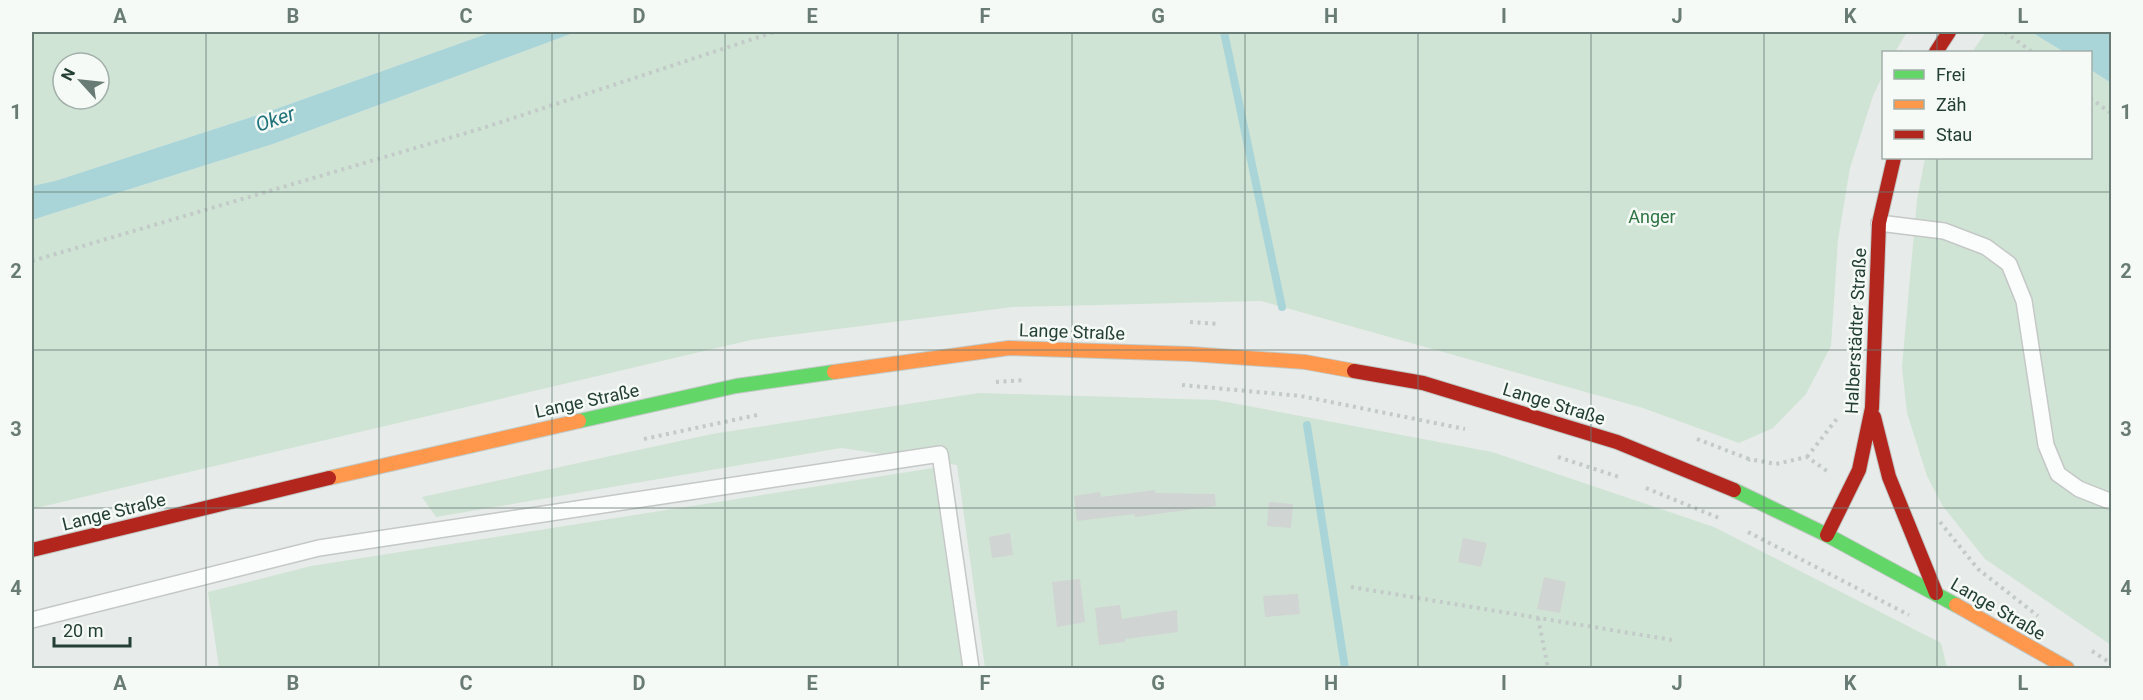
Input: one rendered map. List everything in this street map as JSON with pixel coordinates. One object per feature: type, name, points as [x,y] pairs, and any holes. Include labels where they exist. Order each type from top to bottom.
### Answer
[{"type":"street","points":[[1937,51],[1949,32]]},
{"type":"street","name":"Halberstädter Straße","points":[[1827,535],[1859,470],[1872,408],[1879,223],[1894,159]]},
{"type":"street","name":"Lange Straße","points":[[32,550],[408,459],[736,386],[1009,348],[1191,354],[1305,362],[1423,384],[1617,442],[1736,491],[1827,535],[1936,593],[2067,669]]},
{"type":"street","points":[[1872,408],[1889,477],[1936,593]]},
{"type":"lane","points":[[1879,223],[1944,231],[1986,247],[2009,264],[2024,302],[2046,445],[2058,474],[2079,489],[2112,502]]},
{"type":"lane","points":[[32,620],[319,548],[940,454],[971,669]]},
{"type":"path","points":[[32,261],[483,128],[774,32]]},
{"type":"path","points":[[2005,32],[2031,51]]},
{"type":"path","points":[[2092,99],[2112,114]]},
{"type":"path","points":[[1736,491],[1749,459],[1776,465],[1807,457],[1851,487]]},
{"type":"path","points":[[1935,515],[1978,569],[2041,618]]},
{"type":"path","points":[[1745,530],[1910,615]]},
{"type":"path","points":[[1351,587],[1672,640]]},
{"type":"path","points":[[1538,618],[1548,669]]},
{"type":"path","points":[[2085,647],[2112,664]]},
{"type":"green space","points":[[32,32],[492,32],[270,111],[55,181],[32,186]]},
{"type":"green space","name":"Anger","points":[[576,32],[1907,32],[1896,51],[1882,51],[1882,77],[1873,96],[1850,168],[1838,240],[1831,346],[1806,394],[1773,428],[1739,443],[1643,408],[1261,301],[1013,307],[751,340],[32,509],[32,220],[273,144]]},
{"type":"green space","points":[[1986,32],[2031,32],[2062,51],[1973,51]]},
{"type":"green space","points":[[2092,71],[2111,83],[2111,645],[1985,559],[1942,505],[1927,476],[1907,413],[1902,367],[1917,200],[1925,159],[2092,159]]},
{"type":"green space","points":[[979,393],[1216,400],[1492,452],[1714,527],[1941,643],[1947,668],[985,668],[957,465],[841,448],[436,517],[422,497],[712,434]]},
{"type":"green space","points":[[933,468],[962,668],[219,668],[208,592],[311,566]]},
{"type":"water","name":"Oker","points":[[492,32],[576,32],[273,144],[32,220],[32,186],[55,181],[270,111]]},
{"type":"water","points":[[2031,32],[2111,32],[2111,83],[2092,71],[2092,51],[2062,51]]},
{"type":"building","points":[[1155,490],[1155,493],[1215,494],[1216,506],[1135,517],[1134,514],[1077,521],[1074,496],[1100,492],[1101,497]]},
{"type":"building","points":[[1269,502],[1293,504],[1291,528],[1267,526]]},
{"type":"building","points":[[1010,533],[1013,555],[992,558],[989,537]]},
{"type":"building","points":[[1463,538],[1487,543],[1481,567],[1458,562]]},
{"type":"building","points":[[1544,577],[1566,582],[1560,613],[1537,609]]},
{"type":"building","points":[[1080,579],[1085,622],[1057,627],[1052,582]]},
{"type":"building","points":[[1298,594],[1300,614],[1265,617],[1263,596]]},
{"type":"building","points":[[1120,605],[1122,619],[1177,610],[1178,632],[1099,645],[1095,608]]},
{"type":"waterway","points":[[1224,32],[1282,307]]},
{"type":"waterway","points":[[1307,425],[1345,668]]},
{"type":"traffic: fast","points":[[579,421],[736,386],[834,372]]},
{"type":"traffic: fast","points":[[1734,490],[1827,535],[1956,605]]},
{"type":"traffic: slow","points":[[834,372],[1009,348],[1191,354],[1305,362],[1354,371]]},
{"type":"traffic: slow","points":[[329,478],[579,421]]},
{"type":"traffic: slow","points":[[1956,605],[2067,668]]},
{"type":"traffic: jam","points":[[1937,51],[1949,32]]},
{"type":"traffic: jam","points":[[1827,535],[1859,470],[1872,408],[1879,223],[1894,159]]},
{"type":"traffic: jam","points":[[1354,371],[1423,383],[1617,442],[1734,490]]},
{"type":"traffic: jam","points":[[1874,417],[1889,477],[1936,593]]},
{"type":"traffic: jam","points":[[32,550],[329,478]]}]
